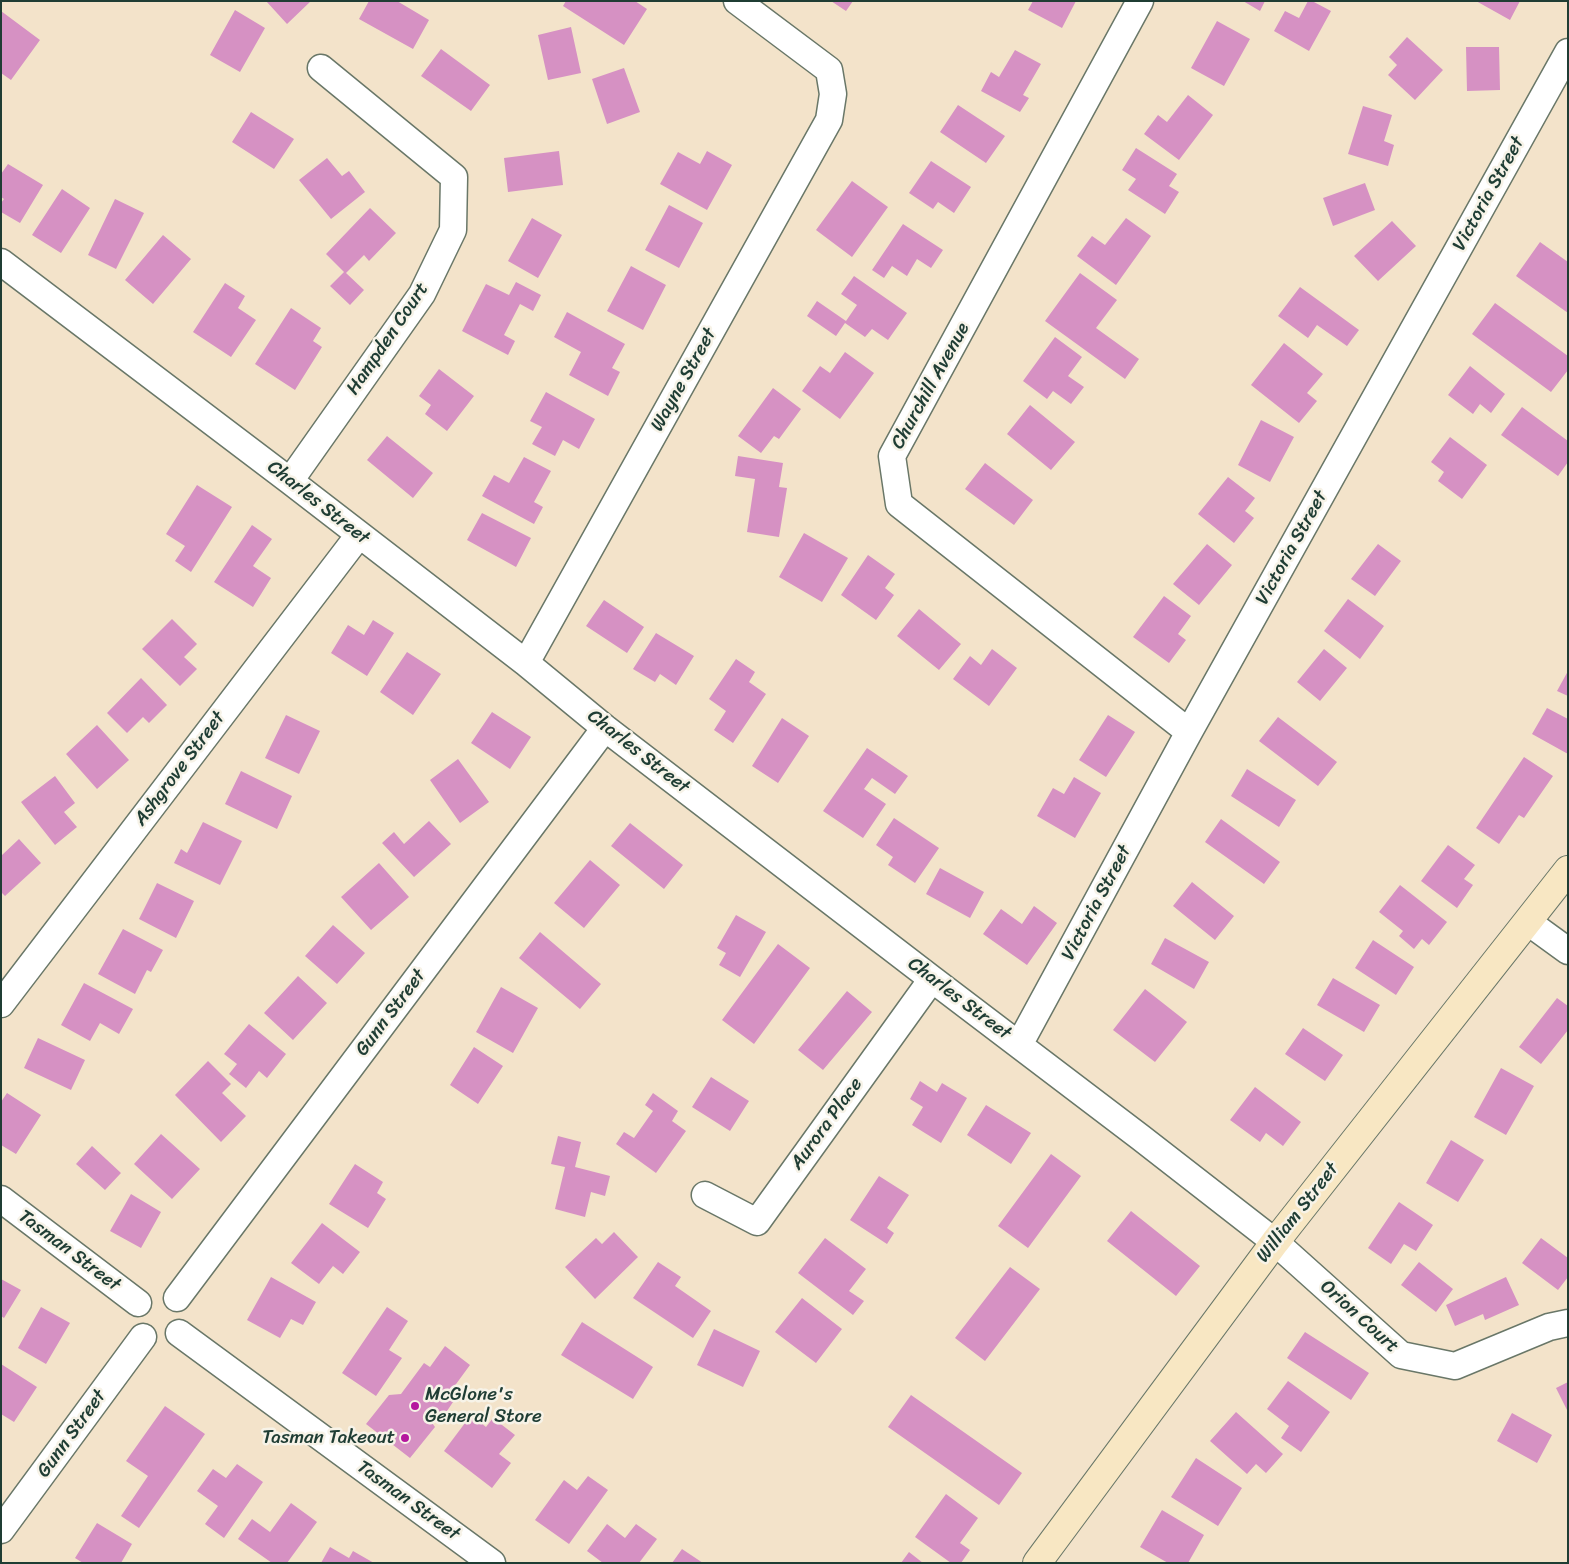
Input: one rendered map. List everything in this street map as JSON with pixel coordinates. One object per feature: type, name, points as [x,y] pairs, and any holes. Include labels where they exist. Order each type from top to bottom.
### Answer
[{"type":"main road","name":"William Street","points":[[1037,1563],[1275,1242],[1568,870]]},
{"type":"street","name":"Wayne Street","points":[[526,664],[830,120],[833,94],[829,70],[737,1]]},
{"type":"street","name":"Churchill Avenue","points":[[1140,1],[892,456],[899,504],[1189,732]]},
{"type":"street","name":"Victoria Street","points":[[1019,1045],[1189,732],[1568,52]]},
{"type":"street","name":"Hampden Court","points":[[290,481],[422,294],[453,230],[454,177],[321,68]]},
{"type":"street","name":"Charles Street","points":[[1,262],[290,481],[526,664],[605,728],[1275,1242]]},
{"type":"street","name":"Ashgrove Street","points":[[1,1004],[358,535]]},
{"type":"street","name":"Gunn Street","points":[[177,1298],[605,728]]},
{"type":"street","points":[[1528,922],[1568,951]]},
{"type":"street","name":"Aurora Place","points":[[705,1195],[757,1222],[932,979]]},
{"type":"street","name":"Tasman Street","points":[[1,1199],[138,1303]]},
{"type":"street","name":"Orion Court","points":[[1275,1242],[1401,1355],[1455,1366],[1549,1327],[1568,1323]]},
{"type":"street","points":[[151,1293],[169,1294],[177,1298],[182,1306],[184,1325],[179,1333],[166,1342],[150,1342],[138,1332],[133,1318],[138,1303],[143,1297],[151,1293]]},
{"type":"street","name":"Tasman Street","points":[[179,1333],[492,1563]]},
{"type":"street","name":"Gunn Street","points":[[1,1530],[143,1337]]},
{"type":"building","points":[[266,1],[311,1],[287,24]]},
{"type":"building","points":[[369,1],[397,1],[429,20],[413,49],[359,19]]},
{"type":"building","points":[[566,1],[635,1],[647,9],[624,45],[563,6]]},
{"type":"building","points":[[831,1],[853,1],[846,11]]},
{"type":"building","points":[[1033,1],[1076,1],[1062,28],[1028,10]]},
{"type":"building","points":[[1243,1],[1265,1],[1260,11]]},
{"type":"building","points":[[1308,1],[1312,1],[1331,11],[1309,51],[1274,31],[1285,11],[1299,18]]},
{"type":"building","points":[[1476,1],[1520,1],[1510,20]]},
{"type":"building","points":[[235,10],[265,28],[240,72],[210,55]]},
{"type":"building","points":[[1,11],[40,40],[11,80],[1,73]]},
{"type":"building","points":[[1217,21],[1250,39],[1224,86],[1191,68]]},
{"type":"building","points":[[571,27],[581,73],[548,80],[538,35]]},
{"type":"building","points":[[1407,37],[1443,70],[1415,100],[1388,75],[1397,65],[1389,57]]},
{"type":"building","points":[[1466,47],[1499,47],[1500,90],[1467,91]]},
{"type":"building","points":[[441,49],[490,85],[471,111],[421,76]]},
{"type":"building","points":[[1015,50],[1041,64],[1023,95],[1029,98],[1020,112],[981,91],[991,72],[999,77]]},
{"type":"building","points":[[624,68],[640,112],[607,124],[592,79]]},
{"type":"building","points":[[1188,95],[1213,115],[1179,160],[1144,134],[1158,115],[1167,122]]},
{"type":"building","points":[[958,105],[1005,136],[986,163],[940,132]]},
{"type":"building","points":[[1363,106],[1392,115],[1384,141],[1394,145],[1388,166],[1348,154]]},
{"type":"building","points":[[251,112],[294,139],[274,169],[232,142]]},
{"type":"building","points":[[1136,148],[1177,174],[1169,186],[1179,192],[1165,214],[1128,190],[1136,179],[1122,170]]},
{"type":"building","points":[[559,151],[563,185],[508,192],[504,158]]},
{"type":"building","points":[[707,151],[732,165],[707,210],[660,184],[678,152],[700,164]]},
{"type":"building","points":[[327,158],[342,176],[349,171],[365,192],[331,219],[299,180]]},
{"type":"building","points":[[931,161],[971,187],[954,213],[938,202],[933,209],[909,193]]},
{"type":"building","points":[[8,164],[43,185],[20,223],[1,212],[1,203],[4,199],[1,197],[1,174]]},
{"type":"building","points":[[852,181],[888,207],[852,257],[816,230]]},
{"type":"building","points":[[1365,183],[1375,210],[1333,226],[1323,198]]},
{"type":"building","points":[[62,189],[90,208],[61,253],[32,235]]},
{"type":"building","points":[[115,199],[144,213],[116,269],[88,255]]},
{"type":"building","points":[[669,205],[703,223],[679,268],[645,250]]},
{"type":"building","points":[[370,208],[396,233],[369,261],[364,255],[346,273],[364,290],[350,305],[330,286],[344,272],[326,254]]},
{"type":"building","points":[[532,218],[562,235],[538,278],[508,261]]},
{"type":"building","points":[[1126,218],[1151,236],[1116,285],[1077,256],[1092,236],[1105,245]]},
{"type":"building","points":[[1392,221],[1416,246],[1378,281],[1354,256]]},
{"type":"building","points":[[903,224],[943,250],[931,268],[917,259],[907,276],[892,266],[884,278],[872,270]]},
{"type":"building","points":[[163,235],[191,259],[153,304],[125,280]]},
{"type":"building","points":[[1540,242],[1568,262],[1568,313],[1516,276]]},
{"type":"building","points":[[631,266],[666,285],[643,330],[607,311]]},
{"type":"building","points":[[1080,273],[1117,300],[1096,328],[1139,359],[1125,379],[1045,321]]},
{"type":"building","points":[[854,276],[907,313],[888,340],[872,329],[865,337],[845,323],[836,336],[807,316],[817,301],[846,321],[857,305],[841,294]]},
{"type":"building","points":[[516,282],[541,295],[533,311],[520,304],[504,335],[515,341],[508,355],[462,331],[486,284],[509,295]]},
{"type":"building","points":[[225,283],[245,296],[238,308],[256,320],[231,357],[193,332]]},
{"type":"building","points":[[1300,287],[1359,330],[1347,346],[1317,325],[1308,338],[1278,316]]},
{"type":"building","points":[[1495,303],[1568,356],[1568,370],[1551,392],[1472,334]]},
{"type":"building","points":[[291,308],[321,328],[313,341],[322,347],[295,390],[255,364]]},
{"type":"building","points":[[567,312],[625,344],[612,368],[620,372],[608,396],[569,375],[581,352],[554,337]]},
{"type":"building","points":[[1055,337],[1082,357],[1068,376],[1084,387],[1071,404],[1053,391],[1047,399],[1023,381]]},
{"type":"building","points":[[1284,343],[1323,374],[1307,393],[1317,401],[1299,423],[1251,385]]},
{"type":"building","points":[[845,352],[874,373],[840,419],[802,391],[820,366],[830,373]]},
{"type":"building","points":[[1470,366],[1505,394],[1491,413],[1480,404],[1473,414],[1448,395]]},
{"type":"building","points":[[439,369],[474,396],[447,431],[425,414],[431,405],[419,396]]},
{"type":"building","points":[[773,388],[801,409],[779,439],[774,436],[761,453],[738,436]]},
{"type":"building","points":[[546,392],[595,419],[579,449],[563,440],[555,456],[532,444],[542,427],[530,421]]},
{"type":"building","points":[[1030,405],[1075,442],[1051,470],[1007,434]]},
{"type":"building","points":[[1522,407],[1568,441],[1568,462],[1558,476],[1501,435]]},
{"type":"building","points":[[1261,420],[1294,437],[1270,482],[1238,465]]},
{"type":"building","points":[[387,436],[433,473],[413,498],[367,460]]},
{"type":"building","points":[[1450,437],[1487,465],[1462,499],[1438,481],[1444,472],[1431,462]]},
{"type":"building","points":[[738,456],[783,463],[779,487],[787,488],[779,537],[747,532],[755,479],[735,476]]},
{"type":"building","points":[[524,457],[551,471],[534,502],[543,507],[534,524],[482,496],[494,475],[509,483]]},
{"type":"building","points":[[985,463],[1033,500],[1014,525],[965,489]]},
{"type":"building","points":[[1228,477],[1255,498],[1245,511],[1254,518],[1234,543],[1198,514]]},
{"type":"building","points":[[197,485],[232,507],[191,572],[175,561],[185,546],[166,534]]},
{"type":"building","points":[[482,513],[531,538],[516,567],[467,540]]},
{"type":"building","points":[[252,525],[272,539],[253,566],[271,578],[253,607],[214,582]]},
{"type":"building","points":[[804,533],[848,558],[822,602],[779,577]]},
{"type":"building","points":[[1207,544],[1232,565],[1199,605],[1173,584]]},
{"type":"building","points":[[1378,544],[1401,561],[1375,596],[1351,579]]},
{"type":"building","points":[[868,555],[895,574],[885,588],[894,595],[876,620],[841,595]]},
{"type":"building","points":[[1164,596],[1191,616],[1178,634],[1186,640],[1169,663],[1133,637]]},
{"type":"building","points":[[1348,599],[1384,626],[1360,659],[1324,631]]},
{"type":"building","points":[[604,600],[644,627],[627,653],[586,626]]},
{"type":"building","points":[[919,609],[961,644],[939,670],[897,636]]},
{"type":"building","points":[[172,619],[197,644],[184,657],[197,669],[180,686],[142,649]]},
{"type":"building","points":[[373,620],[394,633],[367,676],[331,653],[348,625],[364,635]]},
{"type":"building","points":[[656,633],[694,656],[676,685],[660,674],[655,682],[633,669]]},
{"type":"building","points":[[992,649],[1017,668],[989,706],[953,679],[970,656],[981,665]]},
{"type":"building","points":[[1324,649],[1347,668],[1320,701],[1297,682]]},
{"type":"building","points":[[407,652],[441,674],[413,715],[380,692]]},
{"type":"building","points":[[736,659],[755,672],[749,682],[766,694],[733,743],[714,730],[726,711],[709,699]]},
{"type":"building","points":[[1568,671],[1568,696],[1557,691]]},
{"type":"building","points":[[141,678],[167,705],[149,723],[143,717],[127,733],[107,713]]},
{"type":"building","points":[[1547,708],[1568,719],[1568,754],[1532,734]]},
{"type":"building","points":[[492,712],[531,737],[510,769],[471,743]]},
{"type":"building","points":[[286,715],[320,731],[299,774],[265,758]]},
{"type":"building","points":[[1108,715],[1135,732],[1106,777],[1079,760]]},
{"type":"building","points":[[1278,717],[1337,762],[1318,786],[1259,741]]},
{"type":"building","points":[[782,718],[809,736],[778,783],[752,766]]},
{"type":"building","points":[[97,725],[129,760],[97,789],[66,754]]},
{"type":"building","points":[[867,748],[908,776],[895,794],[872,778],[864,789],[886,804],[863,838],[823,811]]},
{"type":"building","points":[[1524,757],[1553,776],[1524,818],[1519,815],[1499,844],[1476,828]]},
{"type":"building","points":[[458,759],[489,802],[460,823],[430,780]]},
{"type":"building","points":[[1247,769],[1296,800],[1279,827],[1231,796]]},
{"type":"building","points":[[241,771],[292,796],[277,829],[225,804]]},
{"type":"building","points":[[55,776],[75,803],[64,812],[77,827],[55,845],[21,802]]},
{"type":"building","points":[[1074,777],[1101,793],[1075,838],[1037,816],[1053,788],[1064,794]]},
{"type":"building","points":[[894,818],[939,848],[915,883],[888,865],[893,857],[876,845]]},
{"type":"building","points":[[1221,819],[1280,862],[1264,884],[1205,842]]},
{"type":"building","points":[[429,821],[451,844],[414,877],[382,843],[394,832],[404,844]]},
{"type":"building","points":[[203,822],[242,841],[220,885],[174,863],[181,849],[187,853]]},
{"type":"building","points":[[630,823],[683,865],[664,889],[611,846]]},
{"type":"building","points":[[19,839],[41,863],[5,896],[1,892],[1,856]]},
{"type":"building","points":[[1448,845],[1475,865],[1464,879],[1473,885],[1457,908],[1421,881]]},
{"type":"building","points":[[590,860],[620,885],[584,928],[554,903]]},
{"type":"building","points":[[379,863],[409,897],[371,930],[341,897]]},
{"type":"building","points":[[940,868],[984,892],[970,918],[926,894]]},
{"type":"building","points":[[1192,882],[1234,916],[1215,940],[1173,906]]},
{"type":"building","points":[[157,883],[194,901],[176,938],[139,919]]},
{"type":"building","points":[[1400,885],[1447,922],[1429,945],[1422,939],[1414,949],[1399,936],[1403,931],[1379,912]]},
{"type":"building","points":[[1034,906],[1057,923],[1027,965],[983,934],[1001,909],[1022,924]]},
{"type":"building","points":[[736,915],[766,932],[740,977],[719,965],[726,953],[717,948]]},
{"type":"building","points":[[333,925],[365,953],[337,984],[305,956]]},
{"type":"building","points":[[123,929],[163,950],[151,972],[147,970],[135,994],[98,974]]},
{"type":"building","points":[[540,932],[601,984],[580,1009],[519,958]]},
{"type":"building","points":[[1165,938],[1209,962],[1194,989],[1151,964]]},
{"type":"building","points":[[1373,940],[1414,967],[1396,995],[1355,968]]},
{"type":"building","points":[[778,944],[810,968],[754,1044],[722,1020]]},
{"type":"building","points":[[298,976],[327,1003],[293,1040],[264,1013]]},
{"type":"building","points":[[1333,978],[1380,1005],[1364,1032],[1317,1005]]},
{"type":"building","points":[[84,983],[133,1009],[119,1034],[100,1023],[90,1041],[61,1025]]},
{"type":"building","points":[[501,987],[538,1008],[513,1053],[476,1032]]},
{"type":"building","points":[[1145,989],[1187,1022],[1155,1062],[1113,1030]]},
{"type":"building","points":[[847,991],[872,1012],[823,1070],[798,1050]]},
{"type":"building","points":[[1557,998],[1568,1006],[1568,1030],[1541,1064],[1519,1047]]},
{"type":"building","points":[[249,1024],[286,1054],[267,1078],[259,1071],[246,1088],[229,1074],[237,1064],[224,1054]]},
{"type":"building","points":[[1303,1028],[1343,1055],[1325,1081],[1285,1054]]},
{"type":"building","points":[[38,1038],[85,1060],[71,1090],[24,1068]]},
{"type":"building","points":[[474,1047],[503,1066],[478,1104],[450,1085]]},
{"type":"building","points":[[208,1061],[231,1084],[222,1093],[246,1116],[221,1142],[175,1095]]},
{"type":"building","points":[[1501,1068],[1534,1086],[1506,1135],[1474,1117]]},
{"type":"building","points":[[711,1077],[749,1101],[730,1131],[692,1107]]},
{"type":"building","points":[[920,1081],[937,1092],[942,1083],[967,1098],[941,1143],[912,1125],[923,1107],[910,1099]]},
{"type":"building","points":[[1255,1087],[1301,1122],[1283,1146],[1266,1133],[1260,1142],[1230,1120]]},
{"type":"building","points":[[7,1093],[41,1115],[16,1154],[1,1145],[1,1102]]},
{"type":"building","points":[[653,1093],[678,1111],[672,1121],[686,1131],[656,1173],[616,1144],[624,1132],[634,1138],[653,1111],[645,1105]]},
{"type":"building","points":[[986,1105],[1031,1133],[1011,1164],[967,1135]]},
{"type":"building","points":[[161,1134],[200,1169],[172,1199],[134,1164]]},
{"type":"building","points":[[558,1136],[581,1142],[575,1167],[610,1176],[605,1196],[591,1192],[585,1217],[555,1209],[565,1167],[551,1164]]},
{"type":"building","points":[[1451,1140],[1484,1160],[1458,1202],[1426,1183]]},
{"type":"building","points":[[92,1146],[121,1173],[105,1190],[76,1164]]},
{"type":"building","points":[[1051,1154],[1081,1176],[1028,1248],[998,1226]]},
{"type":"building","points":[[355,1164],[383,1182],[377,1193],[386,1199],[368,1228],[329,1204]]},
{"type":"building","points":[[879,1176],[909,1195],[887,1228],[894,1233],[887,1244],[850,1220]]},
{"type":"building","points":[[131,1194],[161,1212],[141,1248],[110,1231]]},
{"type":"building","points":[[1399,1202],[1433,1225],[1416,1251],[1404,1244],[1391,1264],[1368,1248]]},
{"type":"building","points":[[1131,1211],[1200,1266],[1176,1296],[1107,1241]]},
{"type":"building","points":[[322,1223],[360,1252],[343,1274],[333,1266],[319,1284],[291,1263]]},
{"type":"building","points":[[614,1232],[638,1257],[595,1299],[565,1267],[596,1238],[602,1244]]},
{"type":"building","points":[[825,1238],[866,1269],[849,1291],[864,1301],[853,1315],[798,1273]]},
{"type":"building","points":[[1541,1238],[1568,1258],[1568,1277],[1558,1290],[1522,1263]]},
{"type":"building","points":[[658,1262],[681,1277],[675,1286],[711,1311],[693,1338],[633,1298]]},
{"type":"building","points":[[1419,1262],[1453,1289],[1436,1312],[1401,1285]]},
{"type":"building","points":[[1010,1267],[1040,1289],[985,1361],[955,1338]]},
{"type":"building","points":[[271,1277],[316,1302],[303,1325],[291,1319],[280,1338],[247,1320]]},
{"type":"building","points":[[1506,1277],[1519,1305],[1485,1320],[1483,1314],[1455,1326],[1446,1305]]},
{"type":"building","points":[[1,1279],[21,1290],[4,1318],[1,1316]]},
{"type":"building","points":[[802,1298],[842,1329],[816,1363],[775,1332]]},
{"type":"building","points":[[41,1307],[70,1323],[46,1364],[18,1348]]},
{"type":"building","points":[[387,1307],[408,1321],[389,1350],[402,1358],[376,1396],[342,1373]]},
{"type":"building","points":[[582,1322],[653,1367],[633,1399],[561,1355]]},
{"type":"building","points":[[714,1329],[760,1351],[743,1387],[697,1365]]},
{"type":"building","points":[[1305,1332],[1369,1373],[1351,1400],[1287,1358]]},
{"type":"building","name":"McGlone's General Store","points":[[445,1346],[470,1365],[448,1395],[453,1402],[443,1417],[435,1411],[430,1420],[435,1427],[410,1458],[366,1424],[389,1395],[401,1394],[424,1363],[430,1367]]},
{"type":"building","points":[[1,1364],[37,1387],[14,1422],[1,1414]]},
{"type":"building","points":[[1288,1381],[1330,1412],[1301,1452],[1281,1438],[1289,1426],[1267,1409]]},
{"type":"building","points":[[1568,1382],[1568,1412],[1556,1388]]},
{"type":"building","points":[[911,1395],[1022,1473],[999,1505],[888,1427]]},
{"type":"building","points":[[165,1406],[205,1434],[139,1528],[121,1516],[148,1476],[126,1461]]},
{"type":"building","points":[[1236,1412],[1283,1454],[1266,1473],[1256,1464],[1247,1474],[1210,1441]]},
{"type":"building","points":[[1512,1413],[1552,1435],[1537,1463],[1497,1441]]},
{"type":"building","points":[[471,1415],[486,1427],[493,1418],[515,1435],[499,1454],[511,1463],[492,1488],[444,1451]]},
{"type":"building","points":[[1196,1458],[1242,1488],[1218,1526],[1171,1497]]},
{"type":"building","points":[[237,1464],[263,1482],[224,1538],[205,1524],[218,1506],[197,1491],[213,1469],[226,1478]]},
{"type":"building","points":[[588,1476],[608,1490],[569,1544],[535,1520],[564,1480],[577,1490]]},
{"type":"building","points":[[946,1494],[978,1518],[960,1543],[970,1550],[961,1563],[951,1563],[915,1537]]},
{"type":"building","points":[[291,1503],[317,1522],[287,1563],[272,1563],[238,1539],[252,1519],[270,1532]]},
{"type":"building","points":[[1162,1510],[1204,1535],[1188,1563],[1168,1563],[1140,1547]]},
{"type":"building","points":[[97,1523],[132,1544],[121,1563],[83,1563],[75,1558]]},
{"type":"building","points":[[607,1524],[625,1538],[636,1524],[657,1539],[639,1563],[603,1563],[587,1551]]},
{"type":"building","points":[[330,1547],[349,1558],[353,1551],[374,1563],[321,1563]]},
{"type":"building","points":[[682,1549],[703,1563],[672,1563]]},
{"type":"building","points":[[909,1552],[923,1563],[901,1563]]},
{"type":"place","name":"McGlone's General Store","points":[[415,1406]]},
{"type":"place","name":"Tasman Takeout","points":[[405,1438]]}]
